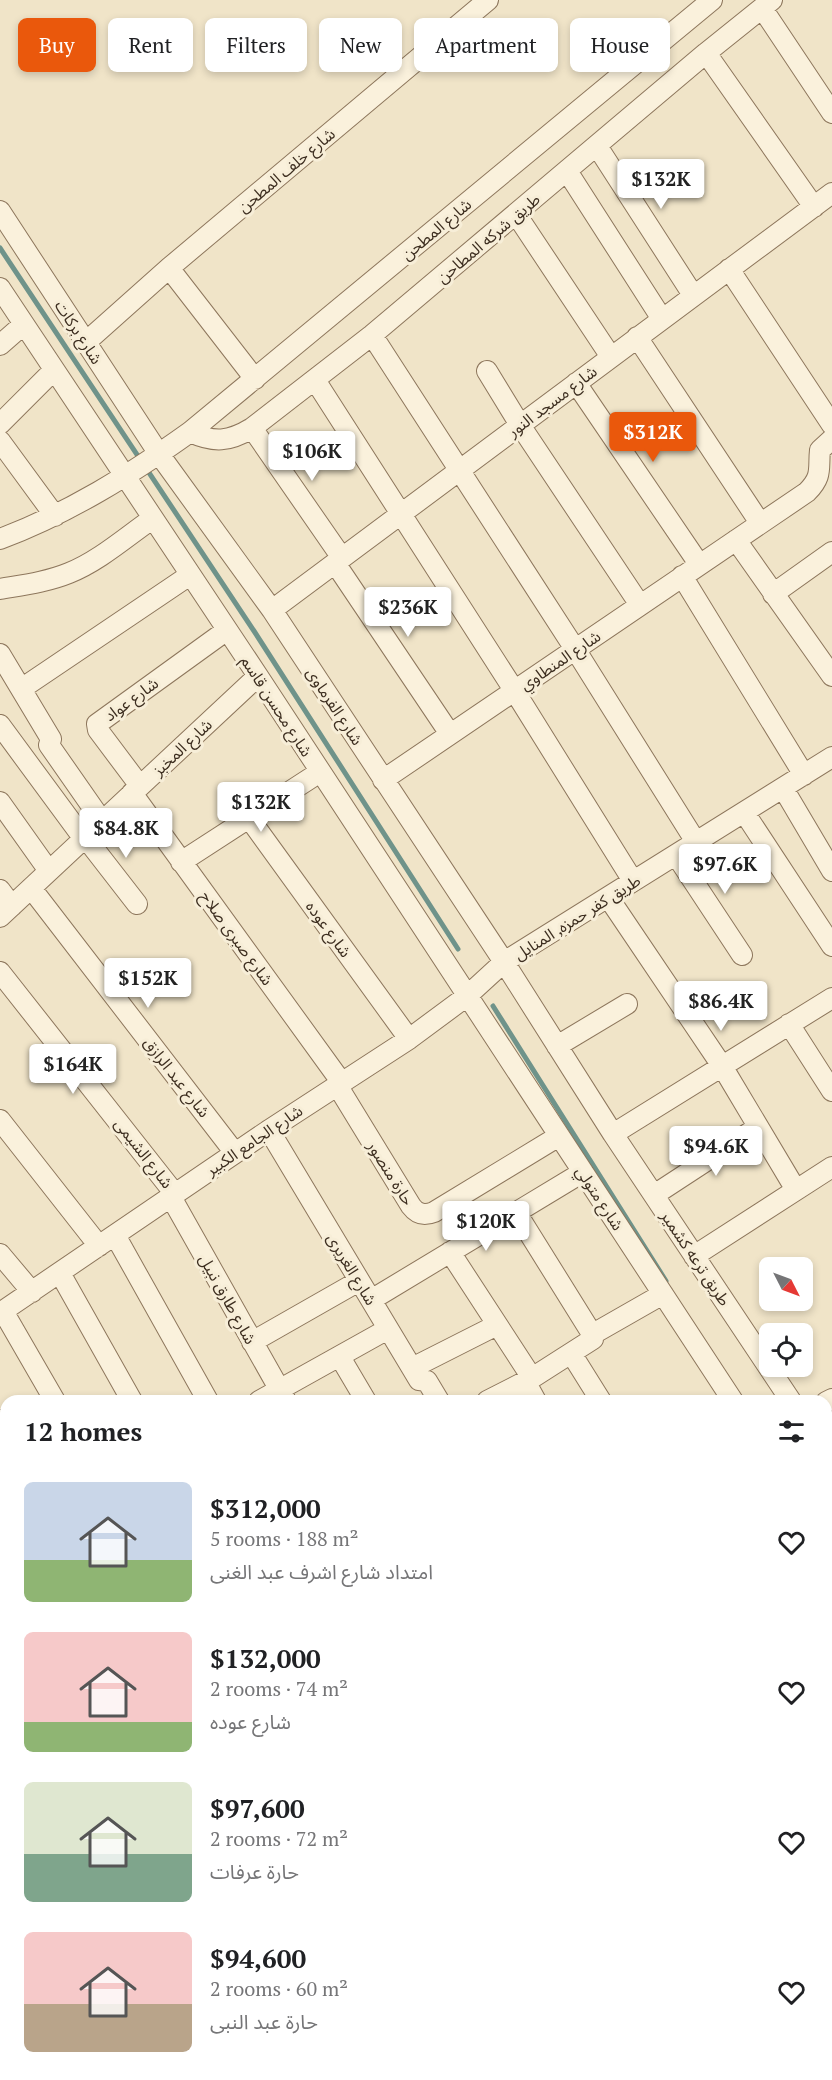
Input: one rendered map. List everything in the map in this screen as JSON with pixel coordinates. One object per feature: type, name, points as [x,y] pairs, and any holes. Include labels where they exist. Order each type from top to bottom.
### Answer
[{"type":"street","name":"شارع خلف المطحن","points":[[86,342],[169,268],[488,0]]},
{"type":"street","name":"شارع المطحن","points":[[0,539],[55,516],[124,477],[190,432],[712,0]]},
{"type":"street","points":[[767,4],[832,113]]},
{"type":"street","name":"طريق شركه المطاحن","points":[[190,432],[213,440],[226,440],[239,436],[252,428],[372,335],[767,4]]},
{"type":"street","points":[[706,53],[813,207]]},
{"type":"street","points":[[597,146],[693,295]]},
{"type":"street","points":[[567,171],[662,319]]},
{"type":"street","name":"شارع مسجد النور","points":[[272,610],[832,193]]},
{"type":"street","name":"شارع بركات","points":[[0,211],[159,454]]},
{"type":"street","points":[[516,214],[611,357]]},
{"type":"street","points":[[169,268],[255,379]]},
{"type":"street","points":[[729,269],[832,425]]},
{"type":"street","name":"شارع محسن قاسم","points":[[0,288],[467,996]]},
{"type":"street","points":[[0,345],[24,324]]},
{"type":"street","points":[[372,335],[575,649],[696,842]]},
{"type":"street","points":[[637,338],[760,523]]},
{"type":"street","points":[[0,424],[54,370]]},
{"type":"street","points":[[487,371],[520,425],[640,605]]},
{"type":"street","points":[[315,380],[514,690],[633,881]]},
{"type":"street","points":[[576,383],[699,564]]},
{"type":"street","points":[[252,428],[450,734]]},
{"type":"street","name":"شارع المنطاوي","points":[[383,780],[813,486],[820,473],[819,450],[832,439]]},
{"type":"street","points":[[0,441],[55,516]]},
{"type":"street","name":"شارع الفرماوى","points":[[159,454],[272,610],[504,962]]},
{"type":"street","points":[[0,589],[70,573],[152,519]]},
{"type":"street","points":[[736,540],[832,676]]},
{"type":"street","points":[[773,594],[832,552]]},
{"type":"street","points":[[21,689],[190,575]]},
{"type":"street","points":[[682,576],[804,775]]},
{"type":"street","name":"شارع عواد","points":[[136,790],[98,730],[97,724],[227,630]]},
{"type":"street","points":[[0,654],[51,739],[49,745],[102,821]]},
{"type":"street","name":"شارع المخبز","points":[[4,904],[31,888],[258,676]]},
{"type":"street","points":[[0,725],[84,838],[137,904]]},
{"type":"street","name":"طريق كفر حمزه, المنايل","points":[[504,962],[832,757]]},
{"type":"street","points":[[181,862],[320,772]]},
{"type":"street","points":[[783,788],[832,871]]},
{"type":"street","name":"شارع صبرى صلاح","points":[[136,790],[181,862],[339,1084]]},
{"type":"street","points":[[0,802],[49,871]]},
{"type":"street","points":[[744,812],[832,946]]},
{"type":"street","name":"شارع عوده","points":[[249,818],[409,1039]]},
{"type":"street","points":[[676,855],[742,955]]},
{"type":"street","name":"شارع عبد الرازق","points":[[31,888],[235,1153]]},
{"type":"street","points":[[608,897],[722,1066],[796,1190]]},
{"type":"street","name":"شارع الجامع الكبير","points":[[1,1312],[269,1130],[409,1039],[467,996],[504,962]]},
{"type":"street","name":"طريق ترعه كشمير","points":[[504,962],[613,1134],[787,1395]]},
{"type":"street","name":"شارع الشيمى","points":[[0,972],[173,1195]]},
{"type":"street","name":"شارع متولي","points":[[467,996],[729,1395]]},
{"type":"street","points":[[613,1134],[832,998]]},
{"type":"street","points":[[557,1046],[627,1004]]},
{"type":"street","points":[[789,1024],[832,1091]]},
{"type":"street","name":"حارة منصور","points":[[339,1084],[411,1206],[424,1215],[434,1212],[559,1136]]},
{"type":"street","points":[[0,1120],[107,1240],[204,1395]]},
{"type":"street","points":[[654,1195],[758,1127]]},
{"type":"street","name":"شارع الغريرى","points":[[269,1130],[419,1380],[427,1381],[435,1395]]},
{"type":"street","points":[[694,1256],[832,1167]]},
{"type":"street","points":[[371,1300],[583,1172]]},
{"type":"street","name":"شارع طارق نبيل","points":[[173,1195],[283,1395]]},
{"type":"street","points":[[499,1395],[528,1380],[593,1339],[516,1212]]},
{"type":"street","points":[[450,1252],[497,1325],[534,1395]]},
{"type":"street","points":[[0,1254],[32,1292]]},
{"type":"street","points":[[60,1273],[129,1395]]},
{"type":"street","points":[[252,1342],[359,1281]]},
{"type":"street","points":[[592,1334],[663,1294]]},
{"type":"street","points":[[1,1312],[51,1395]]},
{"type":"street","points":[[412,1368],[497,1325]]},
{"type":"street","points":[[283,1395],[340,1356],[388,1329]]},
{"type":"street","points":[[571,1353],[597,1395]]},
{"type":"street","points":[[340,1356],[363,1395]]},
{"type":"waterway","points":[[0,248],[254,631],[458,949]]},
{"type":"waterway","points":[[493,1006],[666,1281]]}]
